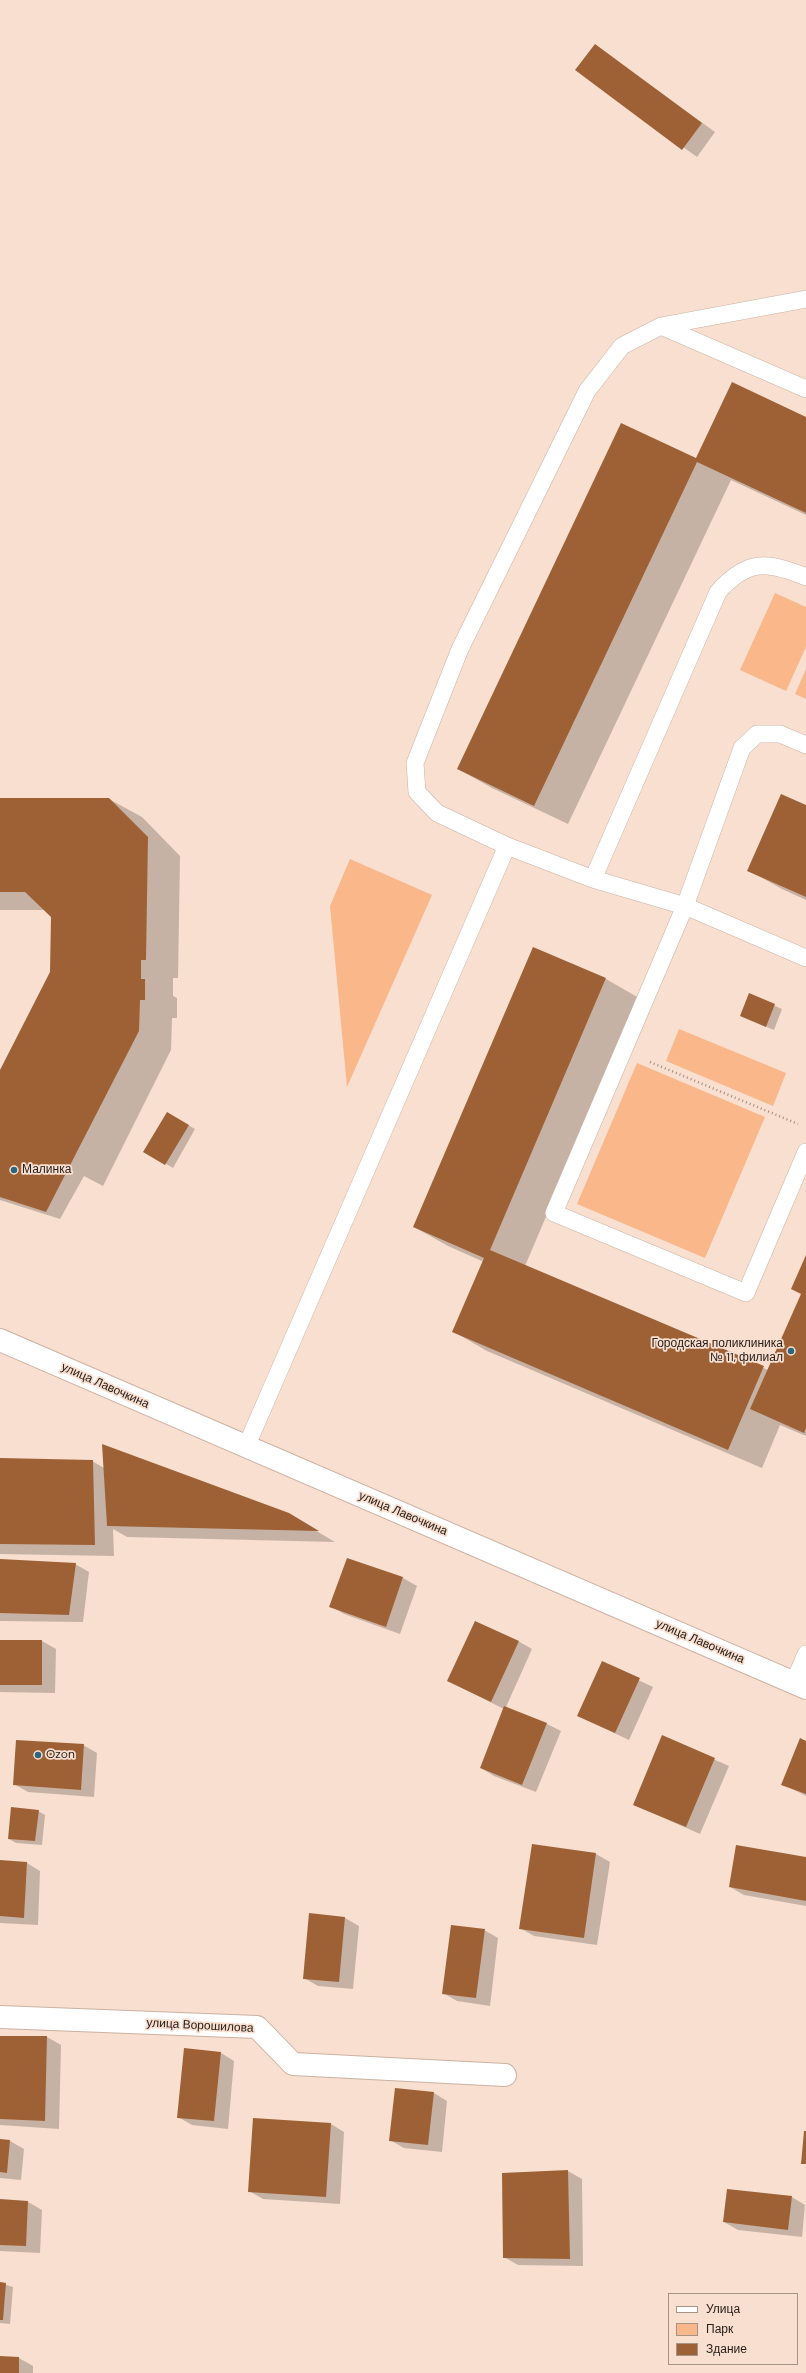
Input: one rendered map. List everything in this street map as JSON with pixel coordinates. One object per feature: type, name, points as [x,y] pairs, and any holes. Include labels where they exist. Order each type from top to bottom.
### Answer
[{"type":"street","name":"улица Лавочкина","points":[[0,1340],[246,1448],[800,1685]]},
{"type":"street","name":"улица Ворошилова","points":[[0,2017],[257,2027],[293,2064],[505,2075]]},
{"type":"lane","points":[[806,299],[661,326],[622,346],[587,391],[460,649],[415,763],[417,792],[437,813],[507,846],[593,879],[685,906],[806,958]]},
{"type":"lane","points":[[661,326],[806,389]]},
{"type":"lane","points":[[593,879],[718,592],[731,576],[746,568],[766,566],[786,569],[806,577]]},
{"type":"lane","points":[[806,745],[780,734],[757,734],[742,748],[685,906],[554,1213],[746,1293],[806,1152]]},
{"type":"lane","points":[[246,1448],[507,846]]},
{"type":"lane","points":[[800,1685],[806,1654]]},
{"type":"path","points":[[623,1051],[799,1124]]},
{"type":"green space","points":[[775,593],[806,607],[806,647],[786,691],[740,670]]},
{"type":"green space","points":[[806,669],[806,699],[795,694]]},
{"type":"green space","points":[[350,859],[432,895],[347,1087],[330,906]]},
{"type":"green space","points":[[679,1029],[786,1073],[773,1106],[666,1061]]},
{"type":"green space","points":[[637,1063],[765,1117],[705,1258],[577,1204]]},
{"type":"building","points":[[595,44],[702,123],[682,150],[575,70]]},
{"type":"building","points":[[732,382],[806,417],[806,513],[697,462],[534,806],[457,769],[621,423],[696,458]]},
{"type":"building","points":[[781,794],[806,805],[806,897],[747,871]]},
{"type":"building","points":[[0,798],[109,798],[148,837],[146,960],[141,960],[141,979],[145,979],[145,1000],[140,1000],[139,1031],[46,1212],[0,1197],[0,1070],[50,972],[51,917],[25,892],[0,892]]},
{"type":"building","points":[[533,947],[606,978],[490,1250],[764,1366],[728,1450],[452,1332],[484,1258],[413,1227]]},
{"type":"building","points":[[749,993],[775,1004],[766,1027],[740,1016]]},
{"type":"building","points":[[167,1112],[189,1125],[165,1165],[143,1152]]},
{"type":"building","name":"Городская поликлиника № 11, филиал","points":[[806,1255],[806,1428],[804,1433],[750,1409],[801,1294],[791,1289]]},
{"type":"building","points":[[102,1444],[289,1513],[319,1531],[107,1526]]},
{"type":"building","points":[[0,1458],[93,1460],[95,1545],[0,1544]]},
{"type":"building","points":[[347,1558],[403,1577],[386,1627],[329,1607]]},
{"type":"building","points":[[0,1559],[76,1563],[69,1615],[0,1613]]},
{"type":"building","points":[[475,1621],[519,1641],[491,1702],[447,1681]]},
{"type":"building","points":[[0,1640],[42,1640],[42,1685],[0,1685]]},
{"type":"building","points":[[602,1661],[640,1678],[615,1733],[577,1716]]},
{"type":"building","points":[[504,1706],[547,1723],[522,1785],[480,1768]]},
{"type":"building","points":[[662,1735],[715,1758],[686,1827],[633,1805]]},
{"type":"building","points":[[800,1738],[806,1741],[806,1794],[781,1785]]},
{"type":"building","points":[[16,1740],[84,1744],[81,1790],[13,1785]]},
{"type":"building","points":[[11,1807],[39,1810],[35,1841],[8,1839]]},
{"type":"building","points":[[532,1844],[596,1853],[584,1938],[519,1929]]},
{"type":"building","points":[[736,1845],[806,1857],[806,1901],[729,1887]]},
{"type":"building","points":[[0,1860],[27,1862],[24,1918],[0,1916]]},
{"type":"building","points":[[309,1913],[345,1917],[339,1982],[303,1979]]},
{"type":"building","points":[[451,1925],[485,1929],[476,1998],[442,1994]]},
{"type":"building","points":[[0,2036],[47,2036],[45,2121],[0,2119]]},
{"type":"building","points":[[184,2048],[221,2052],[214,2121],[177,2118]]},
{"type":"building","points":[[395,2088],[434,2092],[428,2145],[389,2141]]},
{"type":"building","points":[[253,2118],[331,2123],[326,2197],[248,2192]]},
{"type":"building","points":[[804,2131],[806,2131],[806,2164],[801,2164]]},
{"type":"building","points":[[0,2139],[10,2140],[7,2173],[0,2172]]},
{"type":"building","points":[[568,2170],[570,2259],[503,2258],[502,2173]]},
{"type":"building","points":[[727,2189],[792,2196],[788,2230],[723,2222]]},
{"type":"building","points":[[0,2199],[28,2201],[26,2246],[0,2245]]},
{"type":"building","points":[[0,2282],[6,2283],[3,2320],[0,2320]]},
{"type":"building","points":[[0,2356],[19,2357],[19,2373],[0,2373]]},
{"type":"place","name":"Малинка","points":[[14,1170]]},
{"type":"place","name":"Городская поликлиника № 11, филиал","points":[[791,1351]]},
{"type":"place","name":"Ozon","points":[[38,1755]]}]
